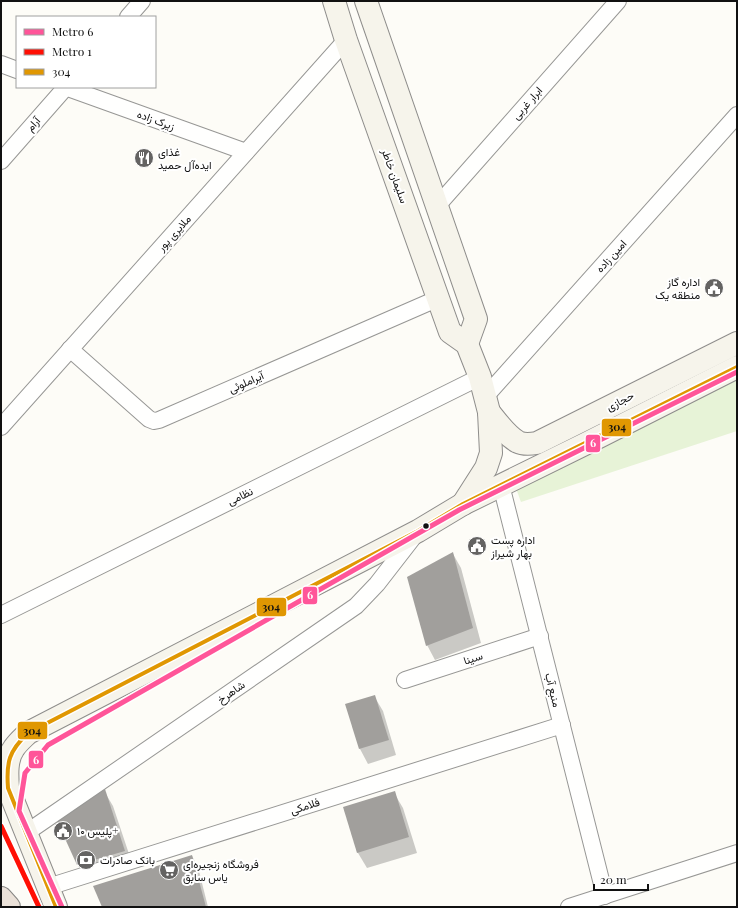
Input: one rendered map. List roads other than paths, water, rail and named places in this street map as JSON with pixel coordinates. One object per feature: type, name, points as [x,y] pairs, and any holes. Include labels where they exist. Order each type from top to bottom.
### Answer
[{"type":"highway","points":[[1,898],[9,907]]},
{"type":"main road","name":"سلیمان خاطر","points":[[334,1],[346,40],[450,332],[467,344]]},
{"type":"main road","points":[[366,1],[476,319],[467,344],[484,395],[491,453],[486,468],[463,504]]},
{"type":"main road","name":"حجازی","points":[[484,395],[508,433],[519,442],[528,445],[537,443],[737,343]]},
{"type":"main road","points":[[52,897],[8,788],[8,764],[14,748],[28,733],[418,531],[463,504],[737,367]]},
{"type":"street","points":[[129,16],[142,1]]},
{"type":"street","name":"ابرار غربی","points":[[437,206],[618,1]]},
{"type":"street","name":"ملایری پور","points":[[1,427],[346,40]]},
{"type":"street","points":[[1,64],[16,70]]},
{"type":"street","name":"آرام","points":[[1,161],[65,88]]},
{"type":"street","name":"زیرک زاده","points":[[69,88],[246,152]]},
{"type":"street","name":"امین زاده","points":[[484,395],[737,114]]},
{"type":"street","name":"آیراملوئی","points":[[70,349],[149,419],[154,421],[439,298]]},
{"type":"street","name":"نظامی","points":[[1,615],[484,395]]},
{"type":"street","name":"منبع آب","points":[[501,485],[605,896]]},
{"type":"street","name":"شاهرخ","points":[[26,833],[356,606],[377,584],[418,531]]},
{"type":"street","name":"سینا","points":[[405,680],[540,636]]},
{"type":"street","name":"فلامکی","points":[[52,897],[562,725]]},
{"type":"street","points":[[569,907],[737,853]]},
{"type":"metro line","name":"6","points":[[62,907],[19,811],[25,773],[48,745],[459,510],[737,372]]},
{"type":"metro line","name":"1","points":[[1,826],[39,907]]},
{"type":"place","name":"غذای ایده‌آل حمید","points":[[144,158]]},
{"type":"place","name":"اداره گاز منطقه یک","points":[[714,288]]},
{"type":"place","name":"اداره پست بهار شیراز","points":[[477,546]]},
{"type":"place","name":"پلیس ۱۰+","points":[[63,831]]},
{"type":"place","name":"بانک صادرات","points":[[86,860]]},
{"type":"place","name":"فروشگاه زنجیره‌ای یاس سابق","points":[[169,870]]}]
